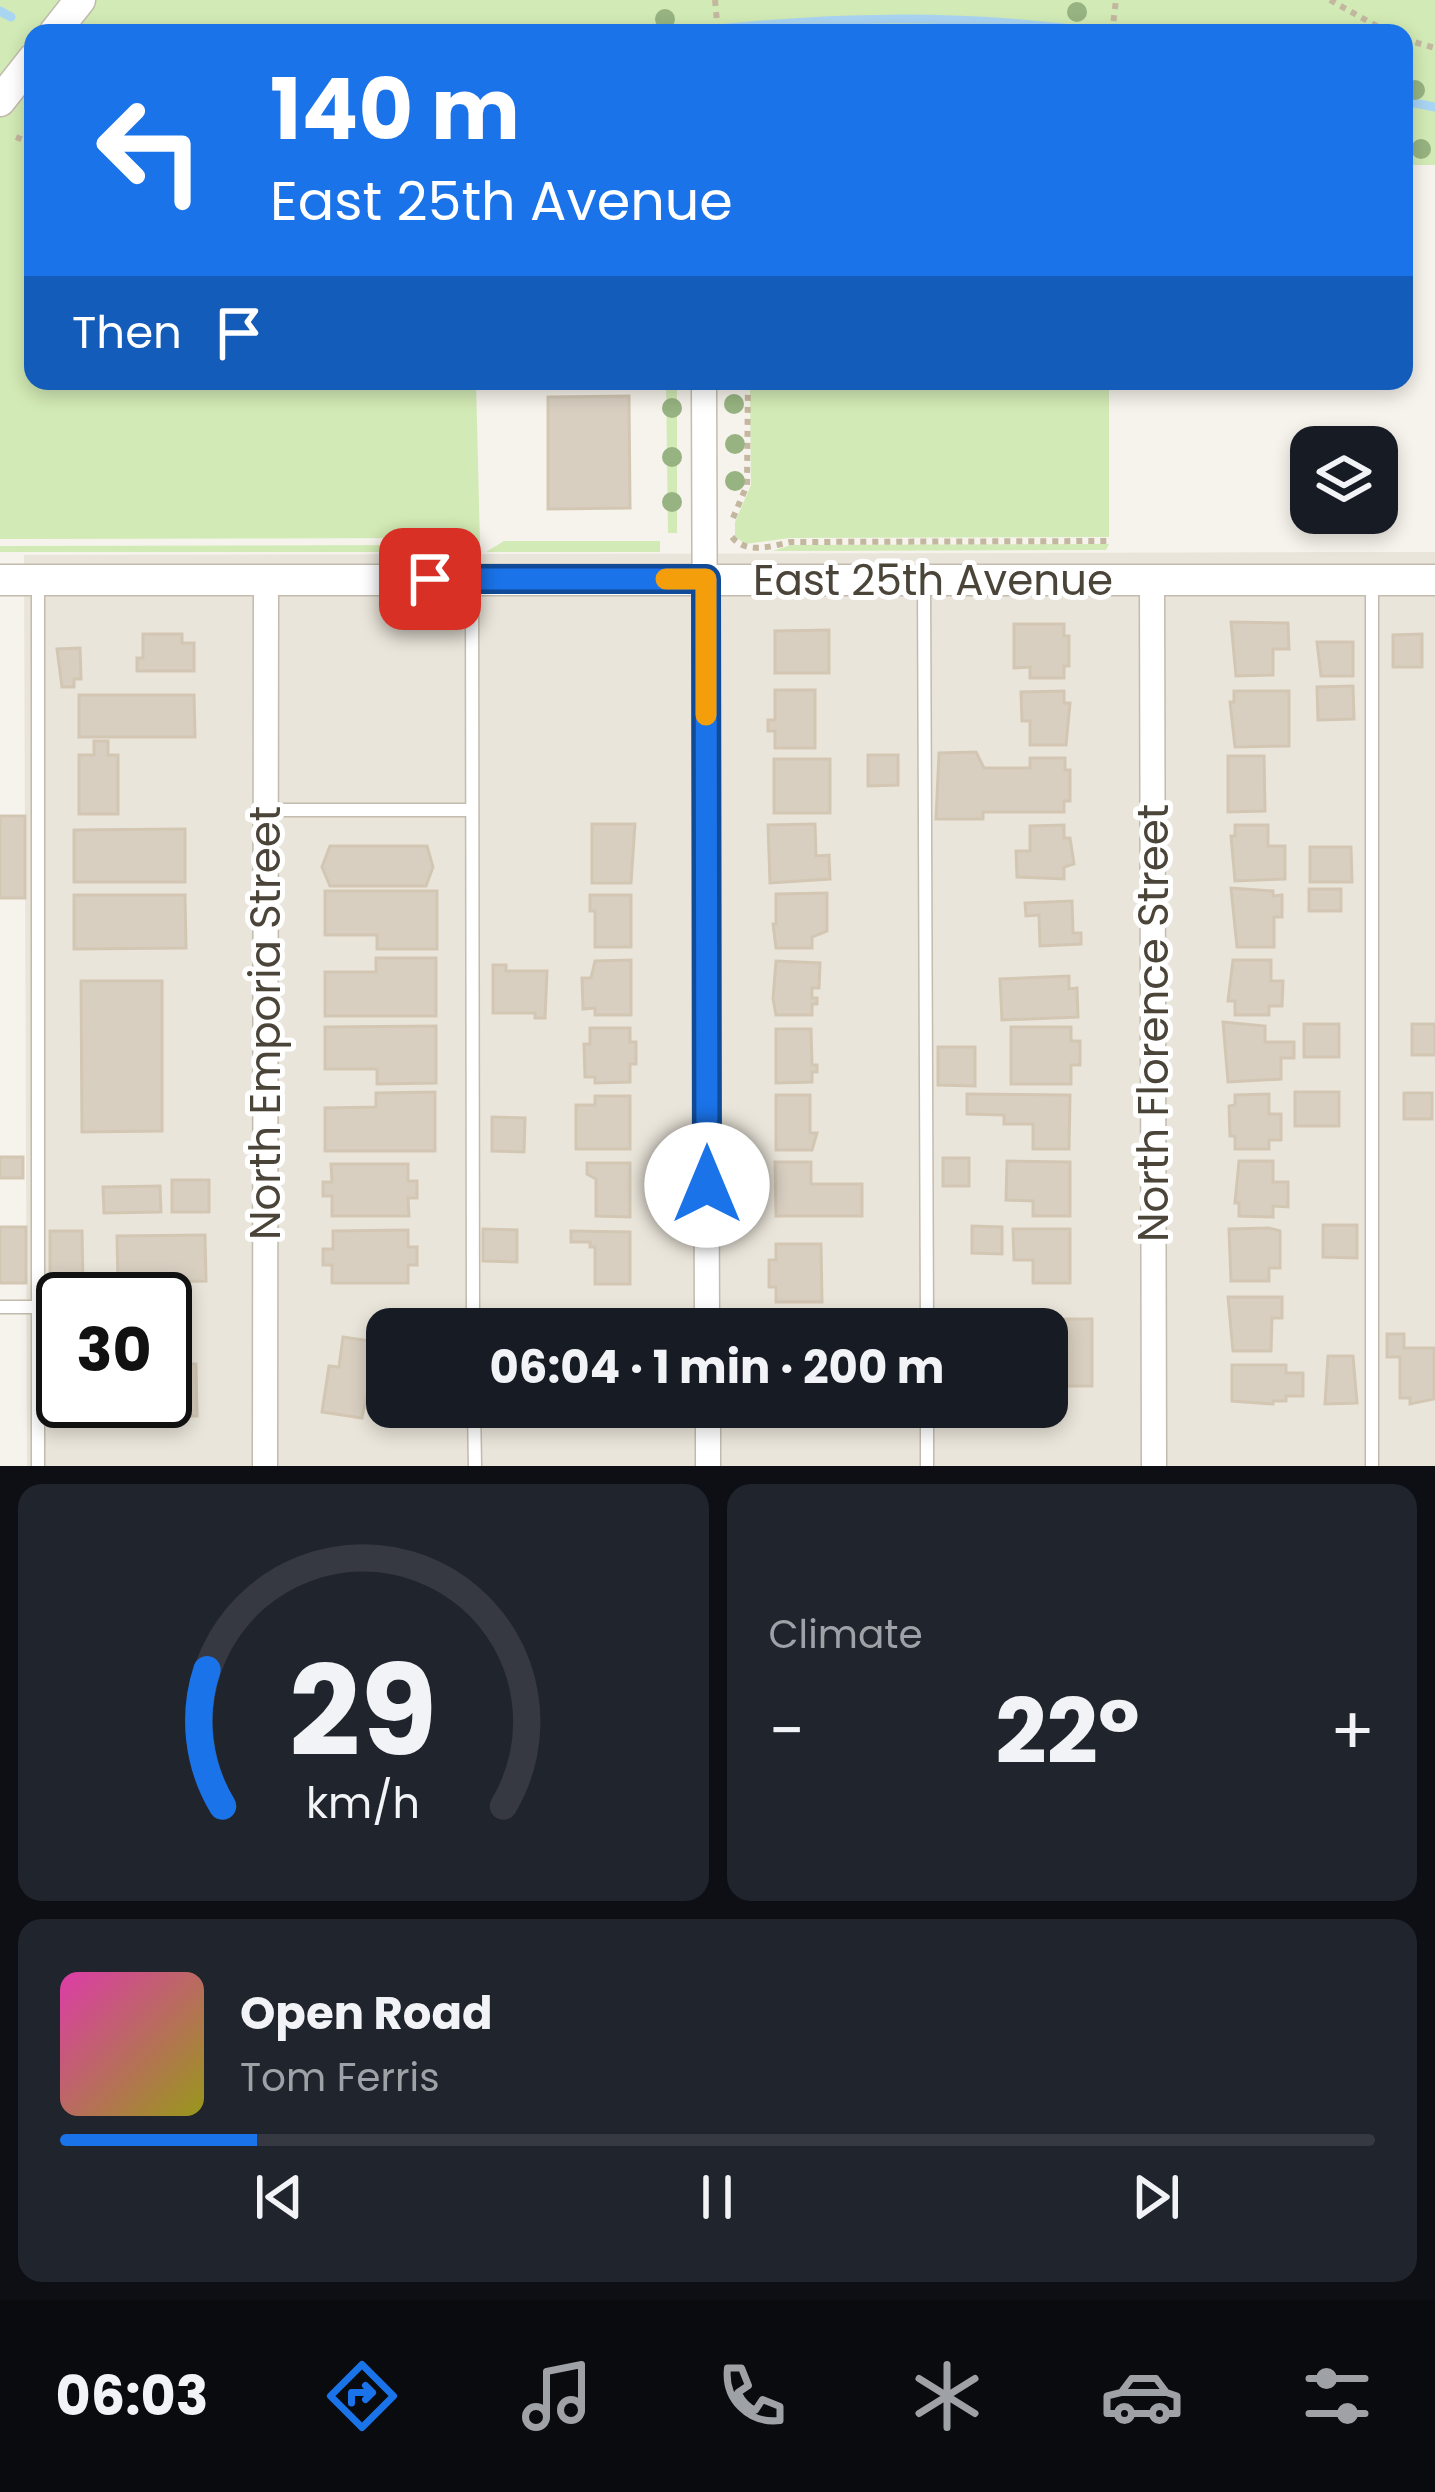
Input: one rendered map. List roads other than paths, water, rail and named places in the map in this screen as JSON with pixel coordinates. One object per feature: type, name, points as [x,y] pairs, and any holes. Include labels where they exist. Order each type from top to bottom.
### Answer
[{"type":"street","points":[[61,24],[80,0]]},
{"type":"street","points":[[0,101],[24,70]]},
{"type":"street","points":[[704,390],[707,1308]]},
{"type":"street","name":"East 25th Avenue","points":[[0,580],[1435,580]]},
{"type":"street","name":"North Emporia Street","points":[[265,1466],[266,580]]},
{"type":"street","name":"North Florence Street","points":[[1152,580],[1154,1466]]},
{"type":"street","points":[[708,1428],[708,1466]]},
{"type":"lane","points":[[472,579],[473,1308]]},
{"type":"lane","points":[[38,580],[38,1272]]},
{"type":"lane","points":[[1372,580],[1372,1466]]},
{"type":"lane","points":[[924,581],[927,1308]]},
{"type":"lane","points":[[266,810],[469,810]]},
{"type":"lane","points":[[0,1307],[36,1307]]},
{"type":"lane","points":[[38,1428],[38,1466]]},
{"type":"lane","points":[[474,1428],[475,1466]]},
{"type":"lane","points":[[927,1428],[927,1466]]},
{"type":"waterway","points":[[0,11],[11,17]]},
{"type":"waterway","points":[[777,24],[892,19],[1018,24]]},
{"type":"waterway","points":[[1413,103],[1435,107]]}]
